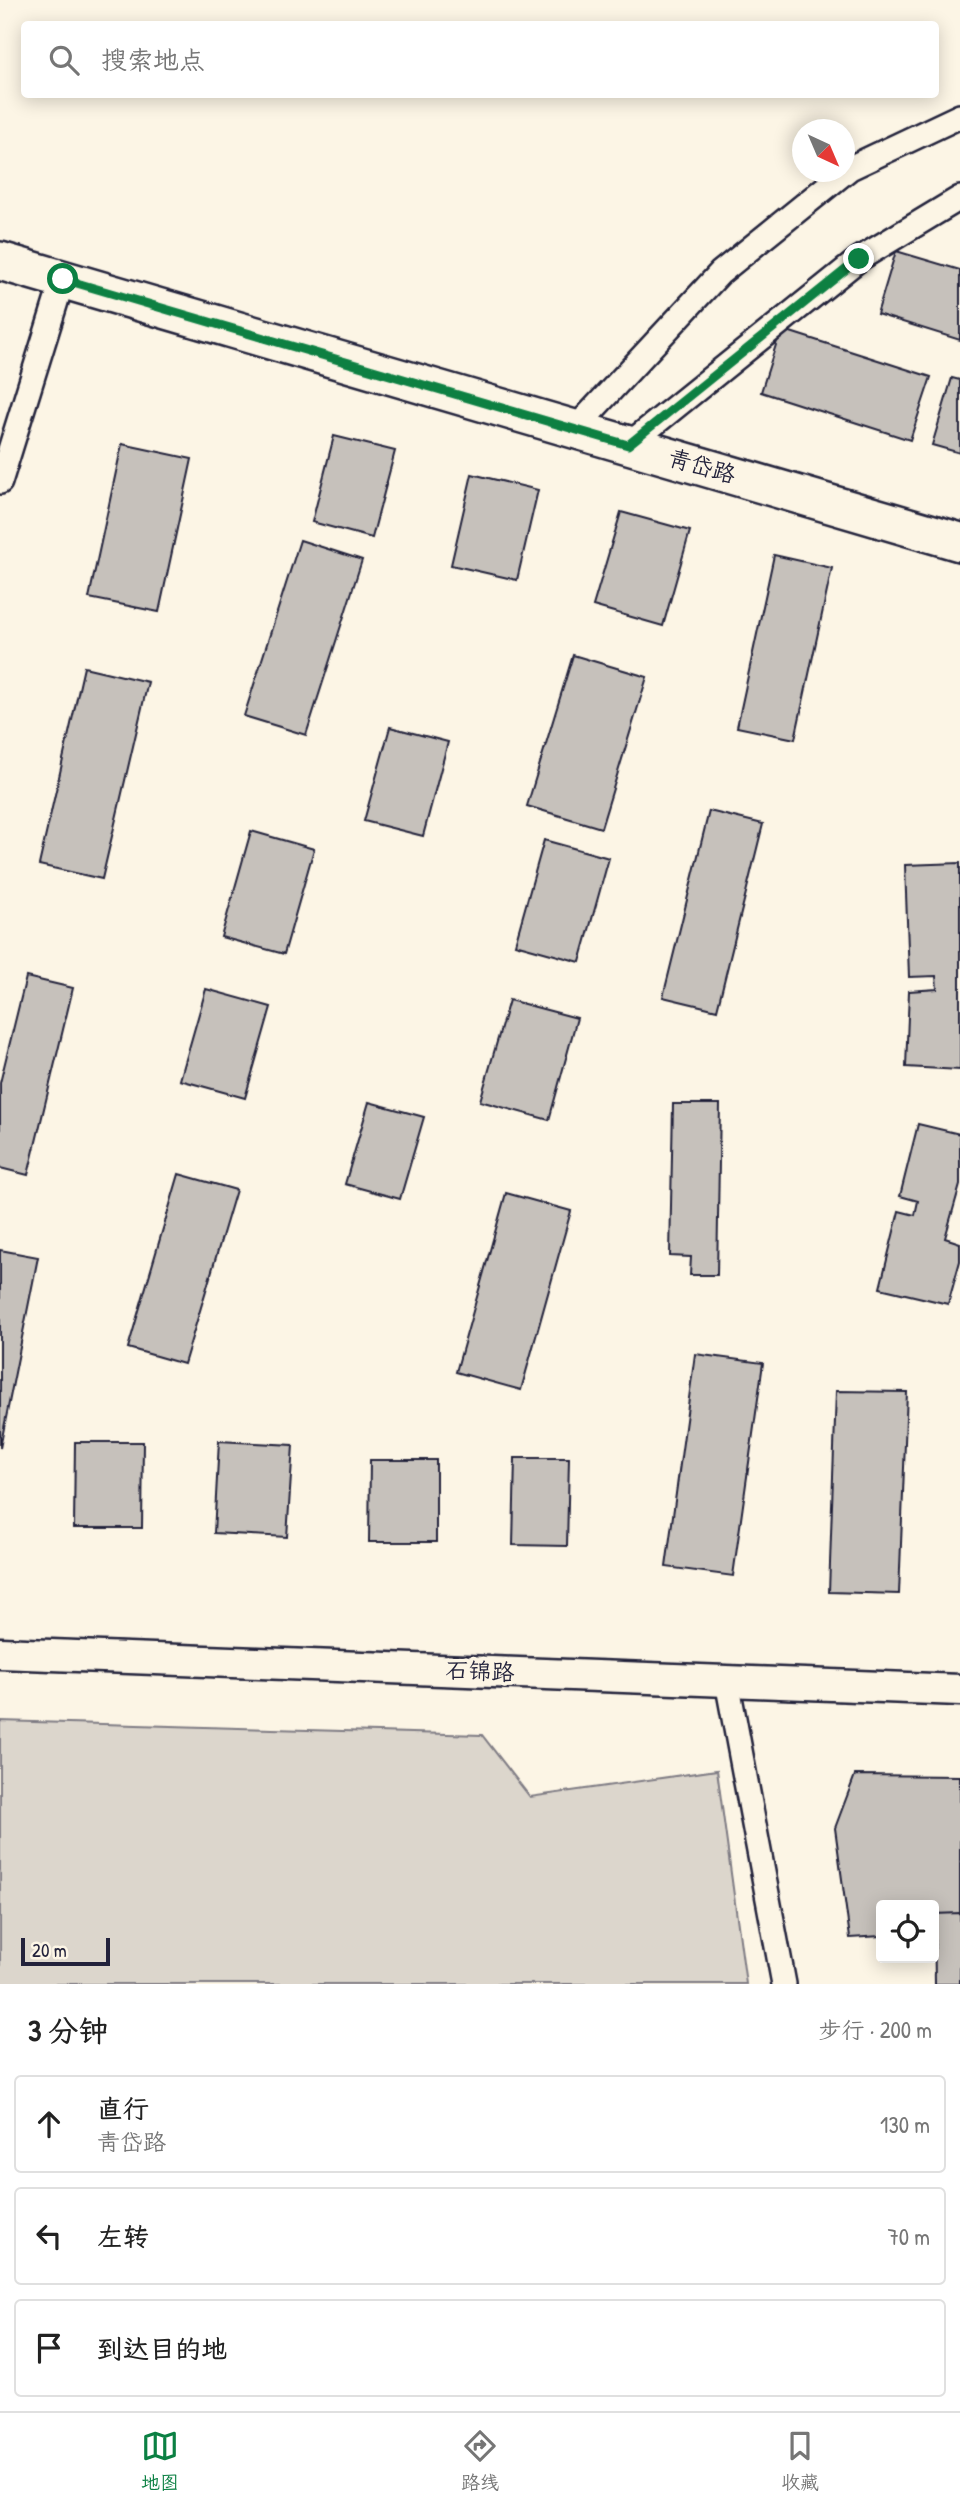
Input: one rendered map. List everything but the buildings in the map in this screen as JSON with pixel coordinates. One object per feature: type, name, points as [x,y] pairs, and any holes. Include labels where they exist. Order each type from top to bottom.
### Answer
[{"type":"main road","name":"青岱路","points":[[0,261],[960,542]]},
{"type":"street","points":[[575,429],[720,273],[850,168],[960,116]]},
{"type":"street","points":[[628,445],[859,259],[960,198]]},
{"type":"street","points":[[0,482],[63,279]]},
{"type":"street","name":"石锦路","points":[[0,1653],[960,1690]]},
{"type":"street","points":[[727,1681],[784,1984]]},
{"type":"shaded area","points":[[0,1721],[482,1735],[530,1797],[717,1770],[746,1984],[0,1984]]},
{"type":"route","points":[[63,279],[628,445],[859,259]]}]
